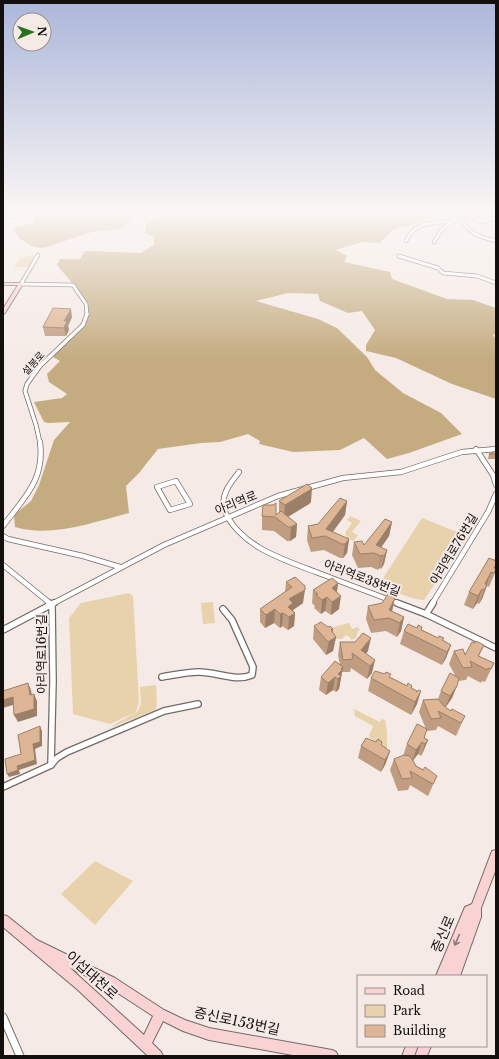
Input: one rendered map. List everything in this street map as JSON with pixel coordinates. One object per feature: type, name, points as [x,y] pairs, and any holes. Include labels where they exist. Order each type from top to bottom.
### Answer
[{"type":"street","points":[[3,312],[34,261]]},
{"type":"street","points":[[417,261],[438,268],[443,273],[477,276],[496,283]]},
{"type":"street","name":"설봉로","points":[[3,284],[73,285],[87,305],[87,316],[83,325],[34,372],[25,385],[25,391],[42,449],[42,460],[35,482],[3,526]]},
{"type":"street","points":[[476,449],[493,475],[496,485]]},
{"type":"street","name":"아리역로","points":[[3,630],[164,545],[278,496],[333,480],[355,476],[401,472],[462,452],[476,449],[496,449]]},
{"type":"street","points":[[228,517],[224,507],[224,498],[229,485],[240,472]]},
{"type":"street","points":[[176,481],[190,504],[170,510],[157,487],[176,481]]},
{"type":"street","name":"아리역로76번길","points":[[426,614],[485,518],[496,494]]},
{"type":"street","name":"아리역로38번길","points":[[228,517],[242,535],[269,553],[426,614],[496,648]]},
{"type":"street","points":[[3,536],[8,539],[84,556],[120,567]]},
{"type":"street","name":"아리역로16번길","points":[[3,565],[52,605],[53,680],[51,766]]},
{"type":"street","points":[[162,677],[198,672],[238,678],[249,677],[252,675],[254,672],[253,667],[234,624],[223,609]]},
{"type":"street","points":[[3,787],[51,766],[61,755],[86,744],[164,711],[198,704]]},
{"type":"street","name":"증신로","points":[[454,975],[476,917],[476,908],[496,855]]},
{"type":"street","name":"증신로","points":[[442,975],[469,911],[476,908]]},
{"type":"street","name":"이섭대천로","points":[[3,920],[89,991],[157,1056]]},
{"type":"street","name":"증신로153번길","points":[[35,945],[112,982],[160,1014],[183,1025],[209,1034],[332,1056]]},
{"type":"street","points":[[145,1045],[160,1014]]},
{"type":"street","points":[[3,1017],[20,1056]]},
{"type":"green space","points":[[18,261],[31,261],[28,267],[14,267]]},
{"type":"green space","points":[[350,516],[361,521],[352,532],[358,535],[353,541],[347,538],[345,533],[352,523],[347,520]]},
{"type":"green space","points":[[422,518],[467,536],[424,600],[420,600],[378,586]]},
{"type":"green space","points":[[129,593],[133,596],[139,702],[136,712],[110,724],[73,714],[69,618],[81,603]]},
{"type":"green space","points":[[213,602],[215,623],[203,624],[201,603]]},
{"type":"green space","points":[[349,623],[352,629],[358,627],[360,631],[358,631],[356,638],[351,640],[350,637],[346,635],[342,639],[334,639],[326,629]]},
{"type":"green space","points":[[156,685],[157,705],[155,710],[112,727],[138,711],[141,704],[140,687]]},
{"type":"green space","points":[[354,709],[380,722],[382,719],[385,720],[387,748],[370,738],[369,736],[373,726],[355,716]]},
{"type":"green space","points":[[95,861],[133,881],[95,925],[61,894]]},
{"type":"shaded area","points":[[59,261],[344,261],[390,272],[392,279],[447,299],[473,300],[496,308],[496,334],[493,335],[496,339],[496,399],[452,384],[396,358],[366,351],[366,345],[375,330],[362,311],[348,313],[320,301],[318,294],[288,293],[256,301],[318,319],[337,328],[367,357],[375,370],[403,393],[441,413],[462,434],[409,453],[387,459],[364,438],[340,450],[293,452],[259,444],[260,441],[248,434],[220,442],[158,449],[139,473],[126,486],[129,513],[72,528],[58,530],[43,531],[15,527],[14,515],[31,501],[39,485],[54,440],[70,422],[44,422],[34,402],[62,398],[67,394],[49,382],[47,374],[60,361],[53,357],[88,313],[83,296],[57,265]]},
{"type":"building","points":[[53,308],[71,309],[64,321],[67,321],[64,328],[43,327]]},
{"type":"building","points":[[496,451],[496,454],[489,454]]},
{"type":"building","points":[[307,484],[312,488],[310,490],[285,505],[279,501]]},
{"type":"building","points":[[340,498],[347,501],[326,529],[349,539],[345,544],[342,544],[325,536],[312,538],[308,526],[318,524]]},
{"type":"building","points":[[276,503],[276,515],[281,511],[297,524],[288,527],[275,517],[262,516],[263,505],[273,505]]},
{"type":"building","points":[[385,519],[392,522],[376,545],[387,550],[384,556],[374,553],[360,554],[354,542],[362,541],[364,545]]},
{"type":"building","points":[[489,558],[496,561],[494,568],[496,569],[494,573],[491,572],[485,584],[487,585],[484,590],[482,589],[478,596],[469,592]]},
{"type":"building","points":[[295,577],[305,586],[305,590],[289,599],[293,603],[288,607],[295,613],[289,617],[283,613],[280,614],[275,609],[266,615],[260,609],[292,587],[286,582]]},
{"type":"building","points":[[332,578],[338,583],[332,588],[341,596],[332,602],[327,597],[322,600],[313,590]]},
{"type":"building","points":[[388,594],[395,598],[389,610],[404,617],[400,623],[389,618],[374,620],[368,606],[382,603]]},
{"type":"building","points":[[321,622],[333,629],[331,630],[336,637],[328,642],[314,626]]},
{"type":"building","points":[[408,624],[417,628],[418,625],[422,627],[421,630],[438,638],[439,636],[444,638],[442,640],[451,645],[447,652],[404,631]]},
{"type":"building","points":[[363,633],[371,638],[361,650],[375,660],[370,666],[352,653],[353,659],[343,660],[340,642],[355,642]]},
{"type":"building","points":[[476,641],[484,645],[478,656],[494,663],[491,669],[488,668],[487,670],[470,661],[472,667],[463,668],[454,651],[463,649],[465,655],[472,642],[475,643]]},
{"type":"building","points":[[335,661],[343,667],[338,674],[341,676],[338,679],[335,677],[328,683],[321,677]]},
{"type":"building","points":[[375,671],[391,674],[389,677],[407,686],[408,683],[412,686],[411,688],[417,691],[416,692],[419,690],[421,691],[415,702],[371,678]]},
{"type":"building","points":[[450,673],[459,678],[457,686],[450,696],[441,691]]},
{"type":"building","points":[[28,683],[30,695],[34,694],[34,709],[14,715],[13,697],[3,700],[3,691]]},
{"type":"building","points":[[438,699],[451,711],[452,709],[465,716],[461,723],[438,711],[441,718],[431,719],[423,700]]},
{"type":"building","points":[[417,724],[427,729],[424,738],[428,740],[425,744],[422,742],[416,750],[407,744]]},
{"type":"building","points":[[40,726],[40,742],[33,744],[35,760],[17,766],[18,770],[7,774],[5,759],[21,754],[18,735]]},
{"type":"building","points":[[366,738],[376,742],[378,739],[382,742],[381,745],[390,751],[385,760],[361,746]]},
{"type":"building","points":[[404,755],[410,756],[416,766],[423,770],[425,767],[437,776],[433,784],[410,771],[412,778],[402,779],[394,759]]}]
